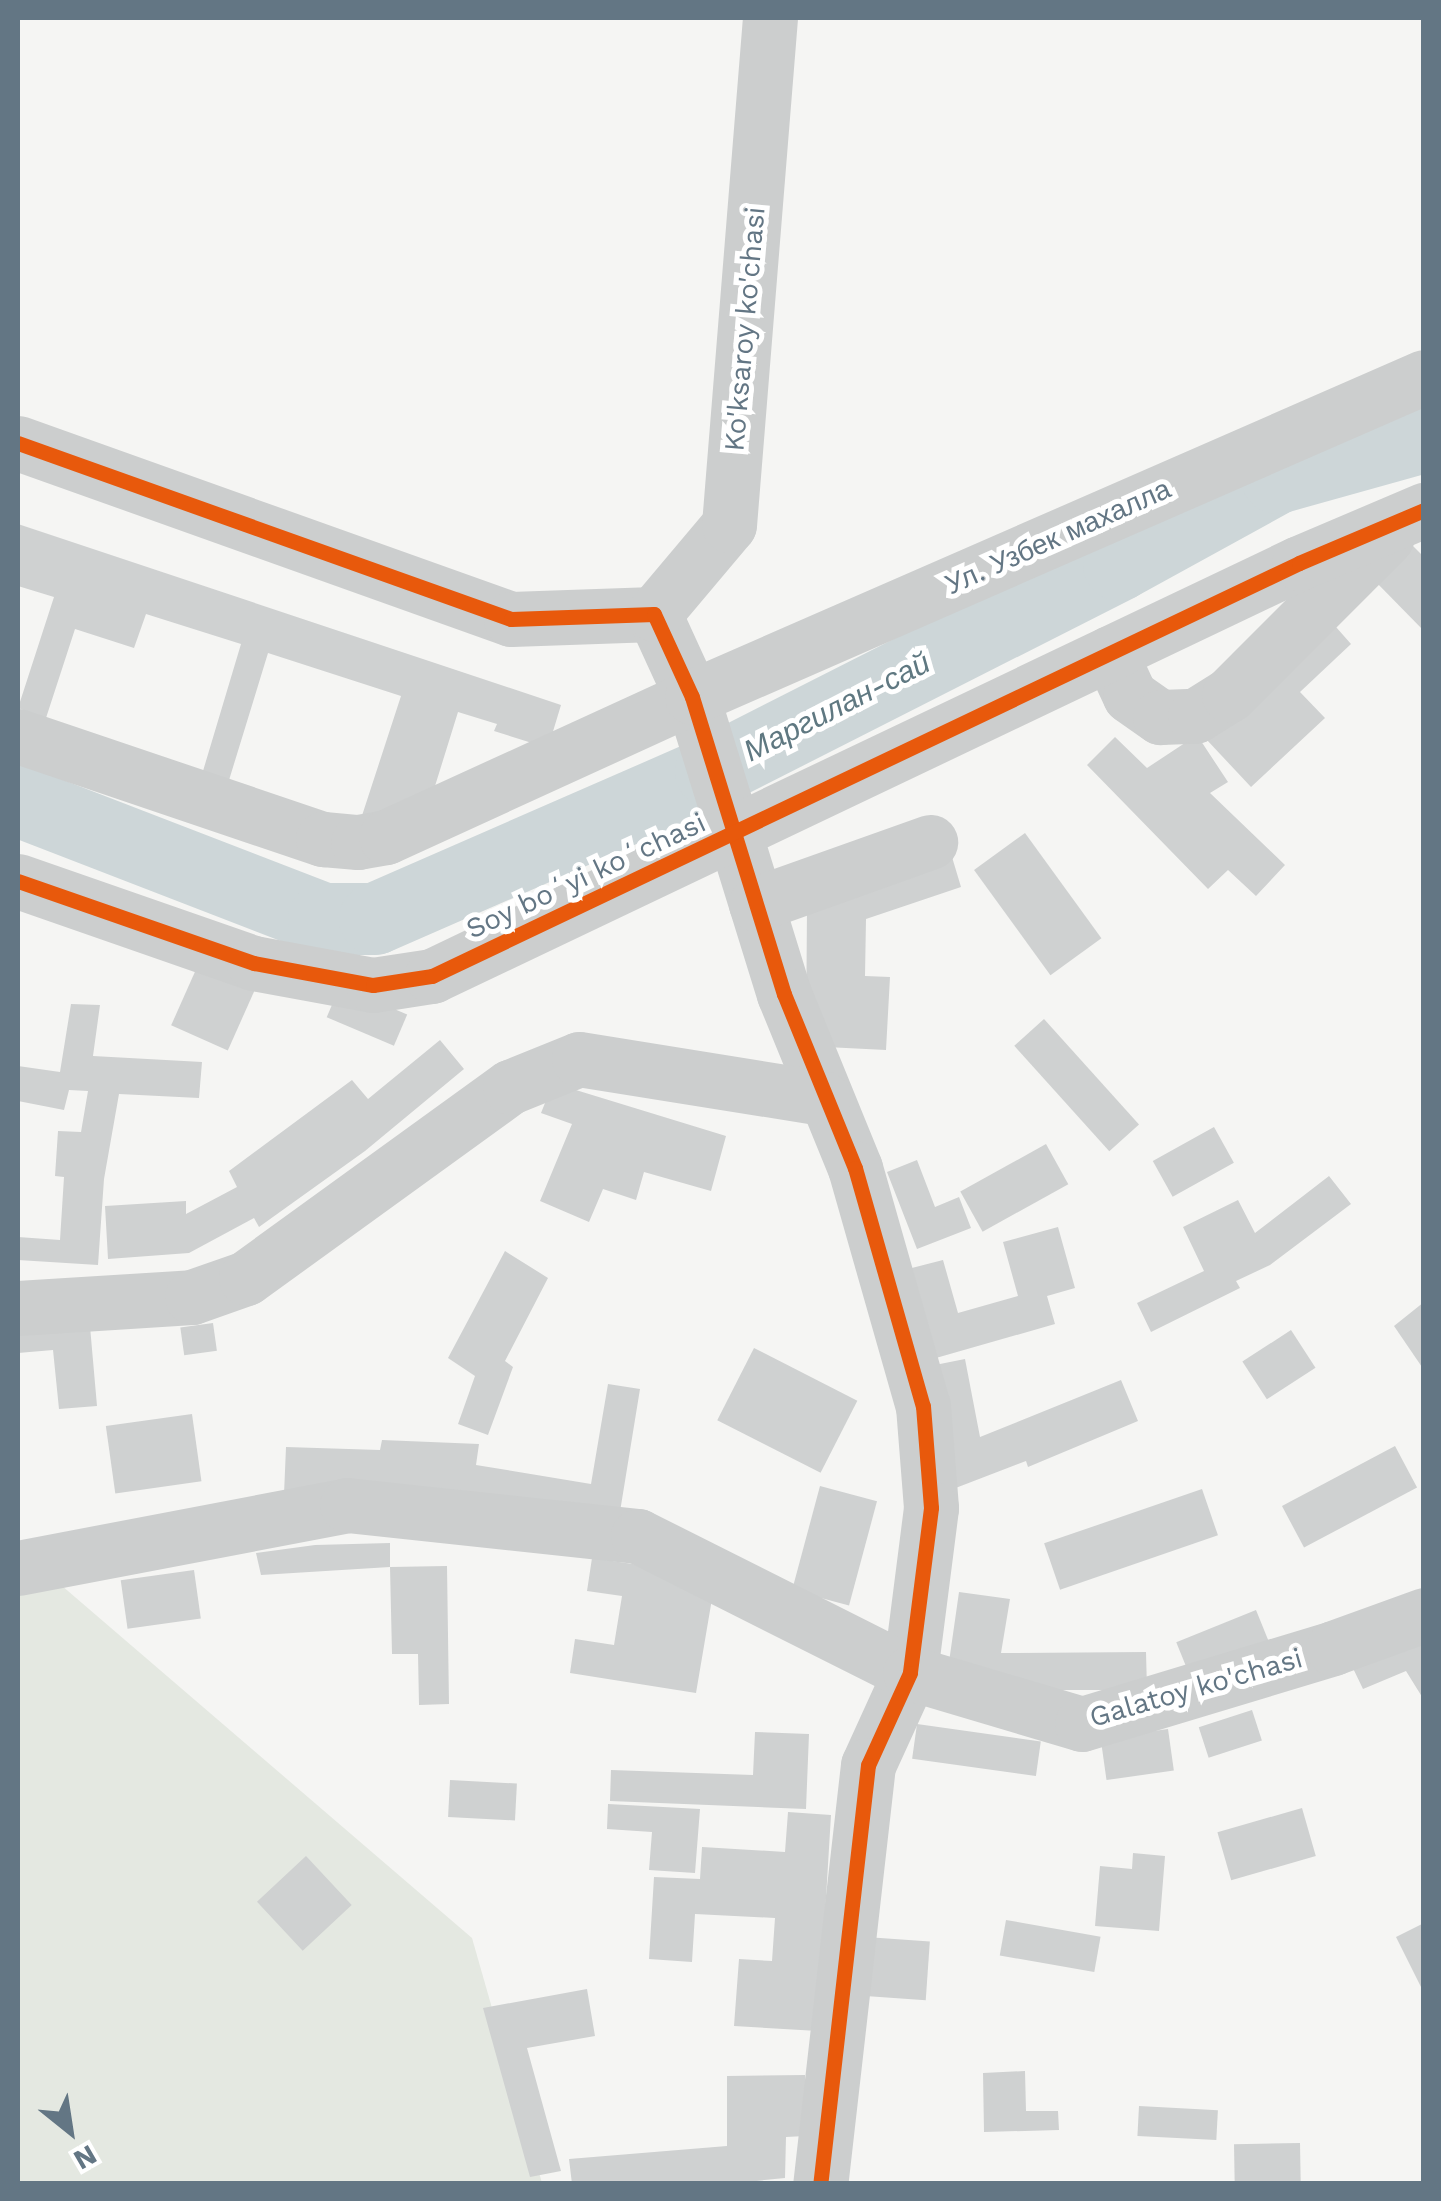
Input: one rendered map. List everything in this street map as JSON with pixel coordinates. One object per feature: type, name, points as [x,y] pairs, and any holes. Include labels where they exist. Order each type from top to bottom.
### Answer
[{"type":"street","name":"Ko'ksaroy ko'chasi","points":[[654,614],[729,525],[770,18]]},
{"type":"street","name":"Ул. Узбек махалла","points":[[18,736],[323,838],[358,842],[386,837],[692,698],[1424,377]]},
{"type":"street","points":[[18,443],[512,619],[654,614],[692,698],[756,904],[823,1098],[855,1168],[923,1406],[931,1508],[910,1673],[868,1765],[820,2184]]},
{"type":"street","points":[[1110,653],[1130,696],[1160,717],[1195,716],[1229,695],[1416,513]]},
{"type":"street","name":"Soy boʻyi koʻchasi","points":[[18,880],[254,963],[373,985],[432,976],[1110,653],[1416,513]]},
{"type":"street","points":[[756,904],[930,842]]},
{"type":"street","points":[[18,1308],[192,1298],[246,1278],[510,1087],[578,1059],[823,1098]]},
{"type":"street","points":[[18,1568],[347,1505],[638,1536],[910,1673]]},
{"type":"street","name":"Galatoy ko'chasi","points":[[910,1673],[1082,1724],[1332,1648],[1424,1615]]},
{"type":"shaded area","points":[[54,1579],[472,1938],[542,2183],[18,2183],[18,1587]]},
{"type":"building","points":[[18,524],[561,705],[548,748],[494,731],[497,724],[458,712],[426,815],[356,834],[401,696],[268,653],[226,790],[200,781],[241,644],[146,614],[134,648],[75,629],[46,718],[18,708],[54,597],[18,586]]},
{"type":"building","points":[[1412,545],[1424,557],[1424,631],[1375,581]]},
{"type":"building","points":[[1336,627],[1351,644],[1300,692],[1325,718],[1251,787],[1206,739]]},
{"type":"building","points":[[1197,735],[1228,782],[1210,793],[1285,865],[1256,896],[1228,870],[1208,889],[1087,765],[1115,737],[1147,768]]},
{"type":"building","points":[[1025,833],[1101,938],[1050,975],[974,870]]},
{"type":"building","points":[[952,857],[961,887],[866,919],[865,976],[890,977],[886,1050],[806,1046],[807,906]]},
{"type":"building","points":[[198,965],[255,990],[228,1051],[171,1025]]},
{"type":"building","points":[[340,986],[407,1015],[394,1046],[327,1017]]},
{"type":"building","points":[[71,1004],[100,1005],[93,1056],[202,1062],[199,1098],[119,1094],[104,1179],[98,1265],[18,1260],[18,1237],[60,1240],[64,1177],[55,1176],[58,1131],[81,1132],[88,1091],[69,1090],[64,1110],[18,1101],[18,1066],[60,1072]]},
{"type":"building","points":[[1044,1019],[1139,1125],[1109,1151],[1014,1046]]},
{"type":"building","points":[[440,1040],[464,1069],[365,1151],[259,1227],[254,1218],[189,1253],[108,1259],[105,1206],[186,1201],[186,1214],[237,1187],[229,1171],[352,1080],[368,1099]]},
{"type":"building","points":[[553,1083],[726,1136],[711,1191],[644,1172],[636,1200],[603,1189],[589,1222],[540,1201],[572,1124],[541,1113]]},
{"type":"building","points":[[1214,1127],[1234,1163],[1173,1197],[1153,1161]]},
{"type":"building","points":[[1046,1144],[1068,1184],[983,1232],[960,1192]]},
{"type":"building","points":[[917,1160],[935,1207],[959,1197],[971,1228],[917,1249],[887,1172]]},
{"type":"building","points":[[1329,1176],[1351,1204],[1270,1265],[1236,1281],[1240,1288],[1151,1332],[1137,1303],[1204,1271],[1183,1227],[1238,1200],[1255,1233]]},
{"type":"building","points":[[1058,1227],[1075,1288],[1047,1296],[1055,1324],[929,1360],[904,1270],[943,1260],[958,1313],[1018,1296],[1003,1242]]},
{"type":"building","points":[[505,1251],[548,1278],[505,1361],[513,1367],[488,1435],[458,1424],[475,1376],[448,1358]]},
{"type":"building","points":[[1424,1302],[1424,1370],[1394,1326]]},
{"type":"building","points":[[89,1315],[97,1406],[59,1409],[53,1350],[18,1353],[18,1321]]},
{"type":"building","points":[[213,1323],[217,1351],[184,1355],[180,1328]]},
{"type":"building","points":[[1291,1330],[1316,1368],[1267,1399],[1242,1362]]},
{"type":"building","points":[[754,1348],[857,1401],[821,1473],[717,1420]]},
{"type":"building","points":[[965,1359],[980,1437],[1121,1380],[1138,1421],[1028,1467],[1026,1461],[953,1489],[930,1366]]},
{"type":"building","points":[[608,1384],[640,1389],[618,1524],[284,1494],[286,1447],[380,1450],[382,1440],[479,1444],[476,1465],[591,1484]]},
{"type":"building","points":[[192,1414],[201,1481],[115,1493],[106,1426]]},
{"type":"building","points":[[1395,1446],[1417,1487],[1304,1548],[1282,1506]]},
{"type":"building","points":[[820,1486],[877,1501],[849,1606],[792,1590]]},
{"type":"building","points":[[1202,1489],[1218,1535],[1060,1590],[1044,1543]]},
{"type":"building","points":[[390,1543],[390,1567],[261,1575],[256,1553],[315,1545]]},
{"type":"building","points":[[592,1558],[680,1571],[714,1587],[696,1693],[570,1673],[575,1639],[614,1645],[622,1596],[587,1591]]},
{"type":"building","points":[[447,1566],[449,1704],[419,1705],[418,1654],[392,1654],[390,1567]]},
{"type":"building","points":[[194,1570],[201,1619],[128,1629],[121,1580]]},
{"type":"building","points":[[959,1592],[1010,1599],[1001,1653],[1146,1652],[1147,1690],[996,1690],[947,1676]]},
{"type":"building","points":[[1256,1610],[1271,1647],[1191,1679],[1176,1642]]},
{"type":"building","points":[[1424,1638],[1424,1700],[1406,1671],[1363,1689],[1350,1662]]},
{"type":"building","points":[[1252,1710],[1262,1740],[1209,1758],[1199,1727]]},
{"type":"building","points":[[917,1724],[1041,1741],[1036,1776],[912,1759]]},
{"type":"building","points":[[1168,1729],[1174,1771],[1107,1780],[1101,1738]]},
{"type":"building","points":[[755,1732],[809,1734],[806,1809],[610,1801],[611,1770],[753,1775]]},
{"type":"building","points":[[450,1780],[517,1784],[515,1820],[448,1817]]},
{"type":"building","points":[[608,1804],[700,1809],[695,1873],[649,1870],[652,1832],[607,1829]]},
{"type":"building","points":[[1302,1808],[1316,1856],[1231,1880],[1217,1832]]},
{"type":"building","points":[[788,1812],[831,1815],[818,2031],[734,2026],[739,1959],[772,1961],[775,1918],[695,1914],[692,1962],[649,1959],[654,1877],[700,1879],[702,1847],[785,1852]]},
{"type":"building","points":[[1133,1853],[1165,1856],[1159,1931],[1095,1926],[1100,1866],[1132,1869]]},
{"type":"building","points":[[306,1856],[352,1905],[303,1951],[257,1902]]},
{"type":"building","points":[[1006,1920],[1101,1937],[1094,1972],[1000,1955]]},
{"type":"building","points":[[1424,1923],[1424,1993],[1396,1937]]},
{"type":"building","points":[[866,1937],[930,1941],[926,2000],[862,1996]]},
{"type":"building","points":[[587,1989],[595,2036],[527,2048],[561,2171],[530,2177],[483,2008]]},
{"type":"building","points":[[1025,2071],[1026,2111],[1058,2111],[1059,2130],[984,2132],[983,2073]]},
{"type":"building","points":[[805,2075],[805,2136],[786,2137],[785,2178],[726,2184],[572,2184],[569,2159],[727,2146],[727,2076]]},
{"type":"building","points":[[1139,2106],[1218,2110],[1216,2140],[1137,2136]]},
{"type":"building","points":[[1300,2143],[1301,2184],[1235,2184],[1234,2144]]},
{"type":"waterway","name":"Маргилан-сай","points":[[18,801],[324,919],[375,919],[711,772],[1119,565],[1277,478],[1424,437]]},
{"type":"cycle path","points":[[18,443],[511,619],[654,614],[692,697],[784,994],[855,1168],[923,1406],[931,1508],[910,1673],[868,1765],[820,2184]]},
{"type":"cycle path","points":[[18,881],[254,963],[373,985],[432,976],[1299,563],[1424,510]]}]
